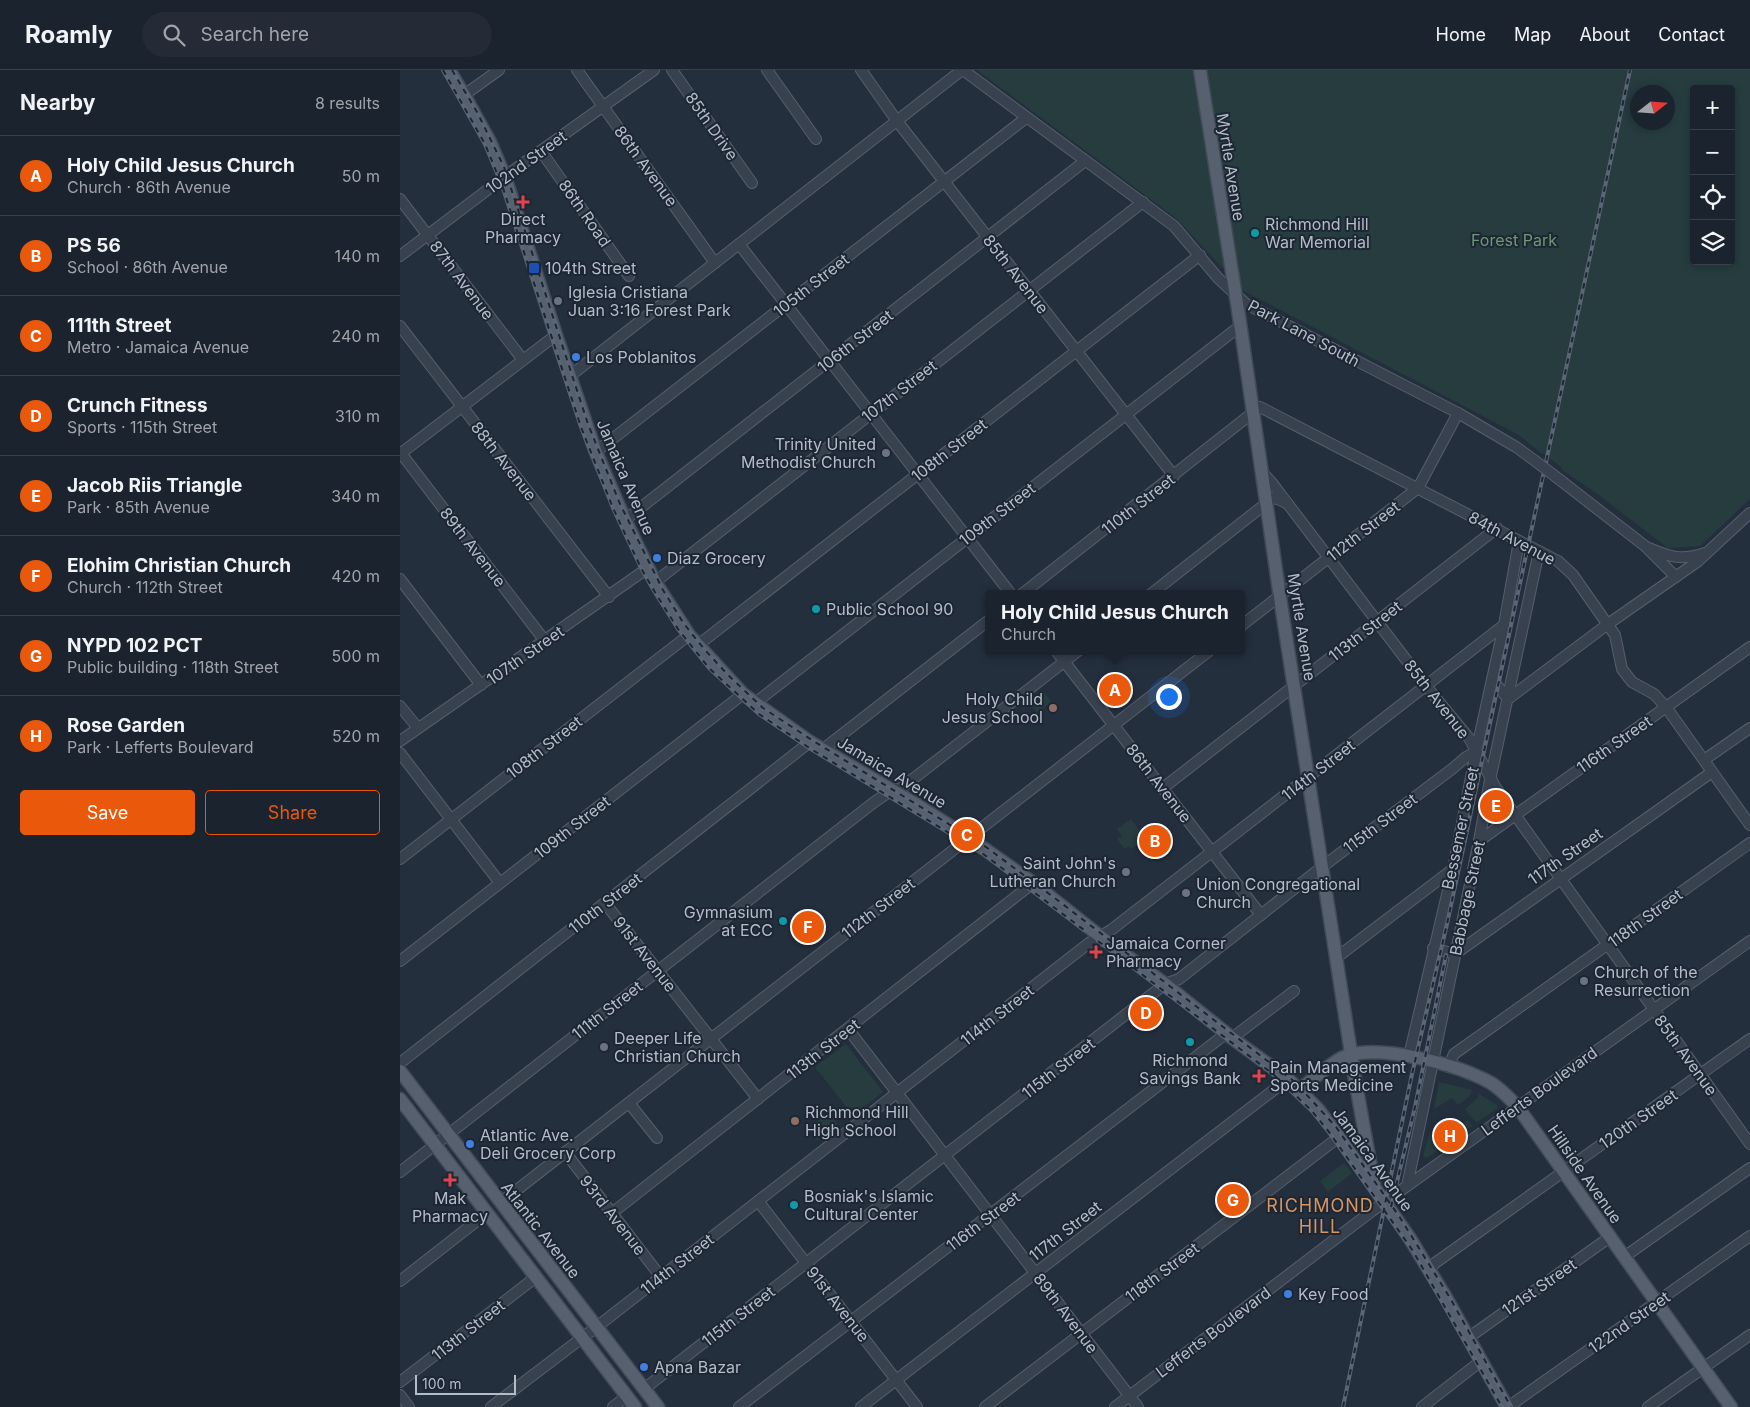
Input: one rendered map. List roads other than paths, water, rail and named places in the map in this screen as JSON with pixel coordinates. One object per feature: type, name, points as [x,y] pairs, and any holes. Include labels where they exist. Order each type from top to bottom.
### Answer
[{"type":"main road","name":"Jamaica Avenue","points":[[448,70],[490,142],[505,177],[595,450],[624,518],[655,582],[689,634],[743,694],[755,703],[822,750],[892,790],[969,838],[1033,883],[1288,1079],[1318,1110],[1339,1137],[1409,1236],[1507,1407]]},
{"type":"main road","name":"Myrtle Avenue","points":[[1200,70],[1351,1054],[1375,1188]]},
{"type":"main road","name":"Hillside Avenue","points":[[1351,1054],[1368,1052],[1409,1056],[1434,1062],[1470,1073],[1492,1084],[1506,1094],[1517,1106],[1731,1407]]},
{"type":"main road","points":[[1299,1090],[1343,1056],[1351,1054]]},
{"type":"main road","name":"Atlantic Avenue","points":[[400,1071],[658,1407]]},
{"type":"main road","name":"Atlantic Avenue","points":[[400,1099],[635,1407]]},
{"type":"main road","points":[[1352,1156],[1367,1144]]},
{"type":"street","points":[[464,95],[499,70]]},
{"type":"street","name":"86th Avenue","points":[[577,70],[715,262]]},
{"type":"street","name":"102nd Street","points":[[400,256],[505,177],[654,70]]},
{"type":"street","name":"85th Drive","points":[[672,70],[752,183]]},
{"type":"street","points":[[767,70],[816,139]]},
{"type":"street","name":"85th Avenue","points":[[861,70],[897,121],[1174,476]]},
{"type":"street","points":[[570,376],[963,70]]},
{"type":"street","name":"Park Lane South","points":[[963,70],[1174,226],[1218,278],[1246,304],[1458,413],[1516,447],[1645,546],[1676,577]]},
{"type":"street","name":"105th Street","points":[[595,450],[602,448],[1026,118]]},
{"type":"street","name":"86th Road","points":[[541,151],[629,276]]},
{"type":"street","name":"106th Street","points":[[624,518],[630,516],[1085,161]]},
{"type":"street","name":"87th Avenue","points":[[400,199],[523,360]]},
{"type":"street","name":"107th Street","points":[[655,582],[1143,202]]},
{"type":"street","points":[[739,244],[1008,590]]},
{"type":"street","name":"108th Street","points":[[698,645],[1200,255]]},
{"type":"street","name":"88th Avenue","points":[[400,326],[609,597]]},
{"type":"street","name":"109th Street","points":[[755,703],[1240,326]]},
{"type":"street","points":[[400,453],[556,335]]},
{"type":"street","name":"84th Avenue","points":[[1253,414],[1260,407],[1558,561],[1573,575],[1615,635],[1622,669],[1632,682],[1654,694],[1666,707],[1750,825]]},
{"type":"street","name":"112th Street","points":[[1245,623],[1418,488],[1458,413]]},
{"type":"street","name":"110th Street","points":[[1027,590],[1253,414]]},
{"type":"street","name":"89th Avenue","points":[[400,453],[545,641]]},
{"type":"street","name":"85th Avenue","points":[[1263,473],[1426,686],[1469,738],[1490,780],[1750,1144]]},
{"type":"street","points":[[1156,590],[1273,498],[1288,504]]},
{"type":"street","points":[[1492,679],[1508,699],[1608,624],[1697,562],[1749,516]]},
{"type":"street","name":"113th Street","points":[[1163,788],[1496,528]]},
{"type":"street","name":"Bessemer Street","points":[[1409,1056],[1453,869],[1504,625],[1519,541]]},
{"type":"street","name":"Park Lane South","points":[[1645,546],[1673,557],[1689,558],[1708,552]]},
{"type":"street","name":"Babbage Street","points":[[1407,1186],[1539,551]]},
{"type":"street","name":"107th Street","points":[[400,741],[648,568]]},
{"type":"street","points":[[400,579],[482,685]]},
{"type":"street","points":[[822,750],[985,623]]},
{"type":"street","name":"114th Street","points":[[491,1407],[661,1277],[1089,943],[1101,937],[1212,852],[1504,625]]},
{"type":"street","name":"108th Street","points":[[400,859],[689,634]]},
{"type":"street","name":"116th Street","points":[[1479,841],[1750,647]]},
{"type":"street","name":"86th Avenue","points":[[1059,655],[1261,915]]},
{"type":"street","name":"111th Street","points":[[400,1172],[874,803],[892,790],[900,789],[1015,698],[1073,655]]},
{"type":"street","name":"112th Street","points":[[500,1203],[1204,655]]},
{"type":"street","name":"109th Street","points":[[400,961],[743,694]]},
{"type":"street","points":[[400,706],[418,728]]},
{"type":"street","points":[[1704,760],[1750,728]]},
{"type":"street","name":"110th Street","points":[[400,1063],[810,742]]},
{"type":"street","name":"115th Street","points":[[644,1389],[1166,984],[1179,979],[1322,867],[1466,757],[1476,752]]},
{"type":"street","points":[[400,754],[500,883]]},
{"type":"street","name":"117th Street","points":[[1455,954],[1712,772]]},
{"type":"street","name":"118th Street","points":[[1448,1067],[1454,1054],[1750,843]]},
{"type":"street","points":[[1336,958],[1453,869]]},
{"type":"street","name":"113th Street","points":[[612,1213],[1033,883]]},
{"type":"street","name":"91st Avenue","points":[[605,903],[758,1099]]},
{"type":"street","name":"Lefferts Boulevard","points":[[1115,1407],[1384,1202],[1750,941]]},
{"type":"street","points":[[1433,948],[1455,954]]},
{"type":"street","name":"116th Street","points":[[739,1407],[1207,1048],[1230,1036],[1240,1034],[1294,992]]},
{"type":"street","name":"89th Avenue","points":[[848,1029],[1138,1407]]},
{"type":"street","name":"120th Street","points":[[1429,1270],[1435,1263],[1750,1039]]},
{"type":"street","name":"117th Street","points":[[861,1407],[1288,1079]]},
{"type":"street","points":[[629,1103],[657,1138]]},
{"type":"street","name":"118th Street","points":[[985,1407],[1339,1137]]},
{"type":"street","name":"93rd Avenue","points":[[565,1152],[661,1277]]},
{"type":"street","points":[[1624,1257],[1750,1168]]},
{"type":"street","name":"91st Avenue","points":[[758,1201],[917,1407]]},
{"type":"street","points":[[400,1281],[487,1213]]},
{"type":"street","name":"122nd Street","points":[[1507,1407],[1750,1236]]},
{"type":"street","name":"121st Street","points":[[1467,1336],[1475,1333],[1610,1237]]},
{"type":"street","name":"113th Street","points":[[400,1382],[536,1277]]},
{"type":"street","points":[[1648,1407],[1750,1335]]},
{"type":"street","points":[[1422,1407],[1481,1361]]},
{"type":"street","points":[[400,1395],[409,1407]]},
{"type":"street","points":[[613,1407],[627,1396]]},
{"type":"railway","points":[[443,70],[485,144],[503,188],[581,427],[613,508],[641,568],[678,629],[709,668],[759,714],[811,749],[982,853],[1084,930]]},
{"type":"railway","points":[[452,70],[477,112],[504,167],[588,424],[620,504],[663,590],[684,624],[728,675],[763,708],[986,847],[1295,1082],[1336,1127],[1399,1216],[1450,1298],[1511,1407]]},
{"type":"railway","points":[[1343,1407],[1412,1074],[1447,924],[1630,70]]},
{"type":"railway","points":[[1098,941],[1273,1074],[1311,1110],[1329,1132],[1413,1251],[1502,1407]]},
{"type":"railway","points":[[1391,1207],[1415,1107],[1446,955]]},
{"type":"place","name":"Direct Pharmacy","points":[[523,202]]},
{"type":"place","name":"Richmond Hill War Memorial","points":[[1255,233]]},
{"type":"place","name":"104th Street","points":[[534,268]]},
{"type":"place","name":"Iglesia Cristiana Juan 3:16 Forest Park","points":[[558,301]]},
{"type":"place","name":"Los Poblanitos","points":[[576,357]]},
{"type":"place","name":"Trinity United Methodist Church","points":[[886,453]]},
{"type":"place","name":"Diaz Grocery","points":[[657,558]]},
{"type":"place","name":"Public School 90","points":[[816,609]]},
{"type":"place","name":"Holy Child Jesus Church","points":[[1115,690]]},
{"type":"place","name":"Holy Child Jesus School","points":[[1053,708]]},
{"type":"place","name":"Jacob Riis Triangle","points":[[1496,806]]},
{"type":"place","name":"111th Street","points":[[967,835]]},
{"type":"place","name":"PS 56","points":[[1155,841]]},
{"type":"place","name":"Saint John's Lutheran Church","points":[[1126,872]]},
{"type":"place","name":"Union Congregational Church","points":[[1186,893]]},
{"type":"place","name":"Gymnasium at ECC","points":[[783,921]]},
{"type":"place","name":"Elohim Christian Church","points":[[808,927]]},
{"type":"place","name":"Jamaica Corner Pharmacy","points":[[1096,952]]},
{"type":"place","name":"Church of the Resurrection","points":[[1584,981]]},
{"type":"place","name":"Crunch Fitness","points":[[1146,1013]]},
{"type":"place","name":"Richmond Savings Bank","points":[[1190,1042]]},
{"type":"place","name":"Deeper Life Christian Church","points":[[604,1047]]},
{"type":"place","name":"Pain Management Sports Medicine","points":[[1259,1076]]},
{"type":"place","name":"Richmond Hill High School","points":[[795,1121]]},
{"type":"place","name":"Rose Garden","points":[[1450,1136]]},
{"type":"place","name":"Atlantic Ave. Deli Grocery Corp","points":[[470,1144]]},
{"type":"place","name":"Mak Pharmacy","points":[[450,1180]]},
{"type":"place","name":"NYPD 102 PCT","points":[[1233,1200]]},
{"type":"place","name":"Bosniak's Islamic Cultural Center","points":[[794,1205]]},
{"type":"place","name":"Key Food","points":[[1288,1294]]},
{"type":"place","name":"Apna Bazar","points":[[644,1367]]},
{"type":"district","name":"RICHMOND HILL","points":[[1320,1216]]},
{"type":"park label","name":"Forest Park","points":[[1514,240]]}]
